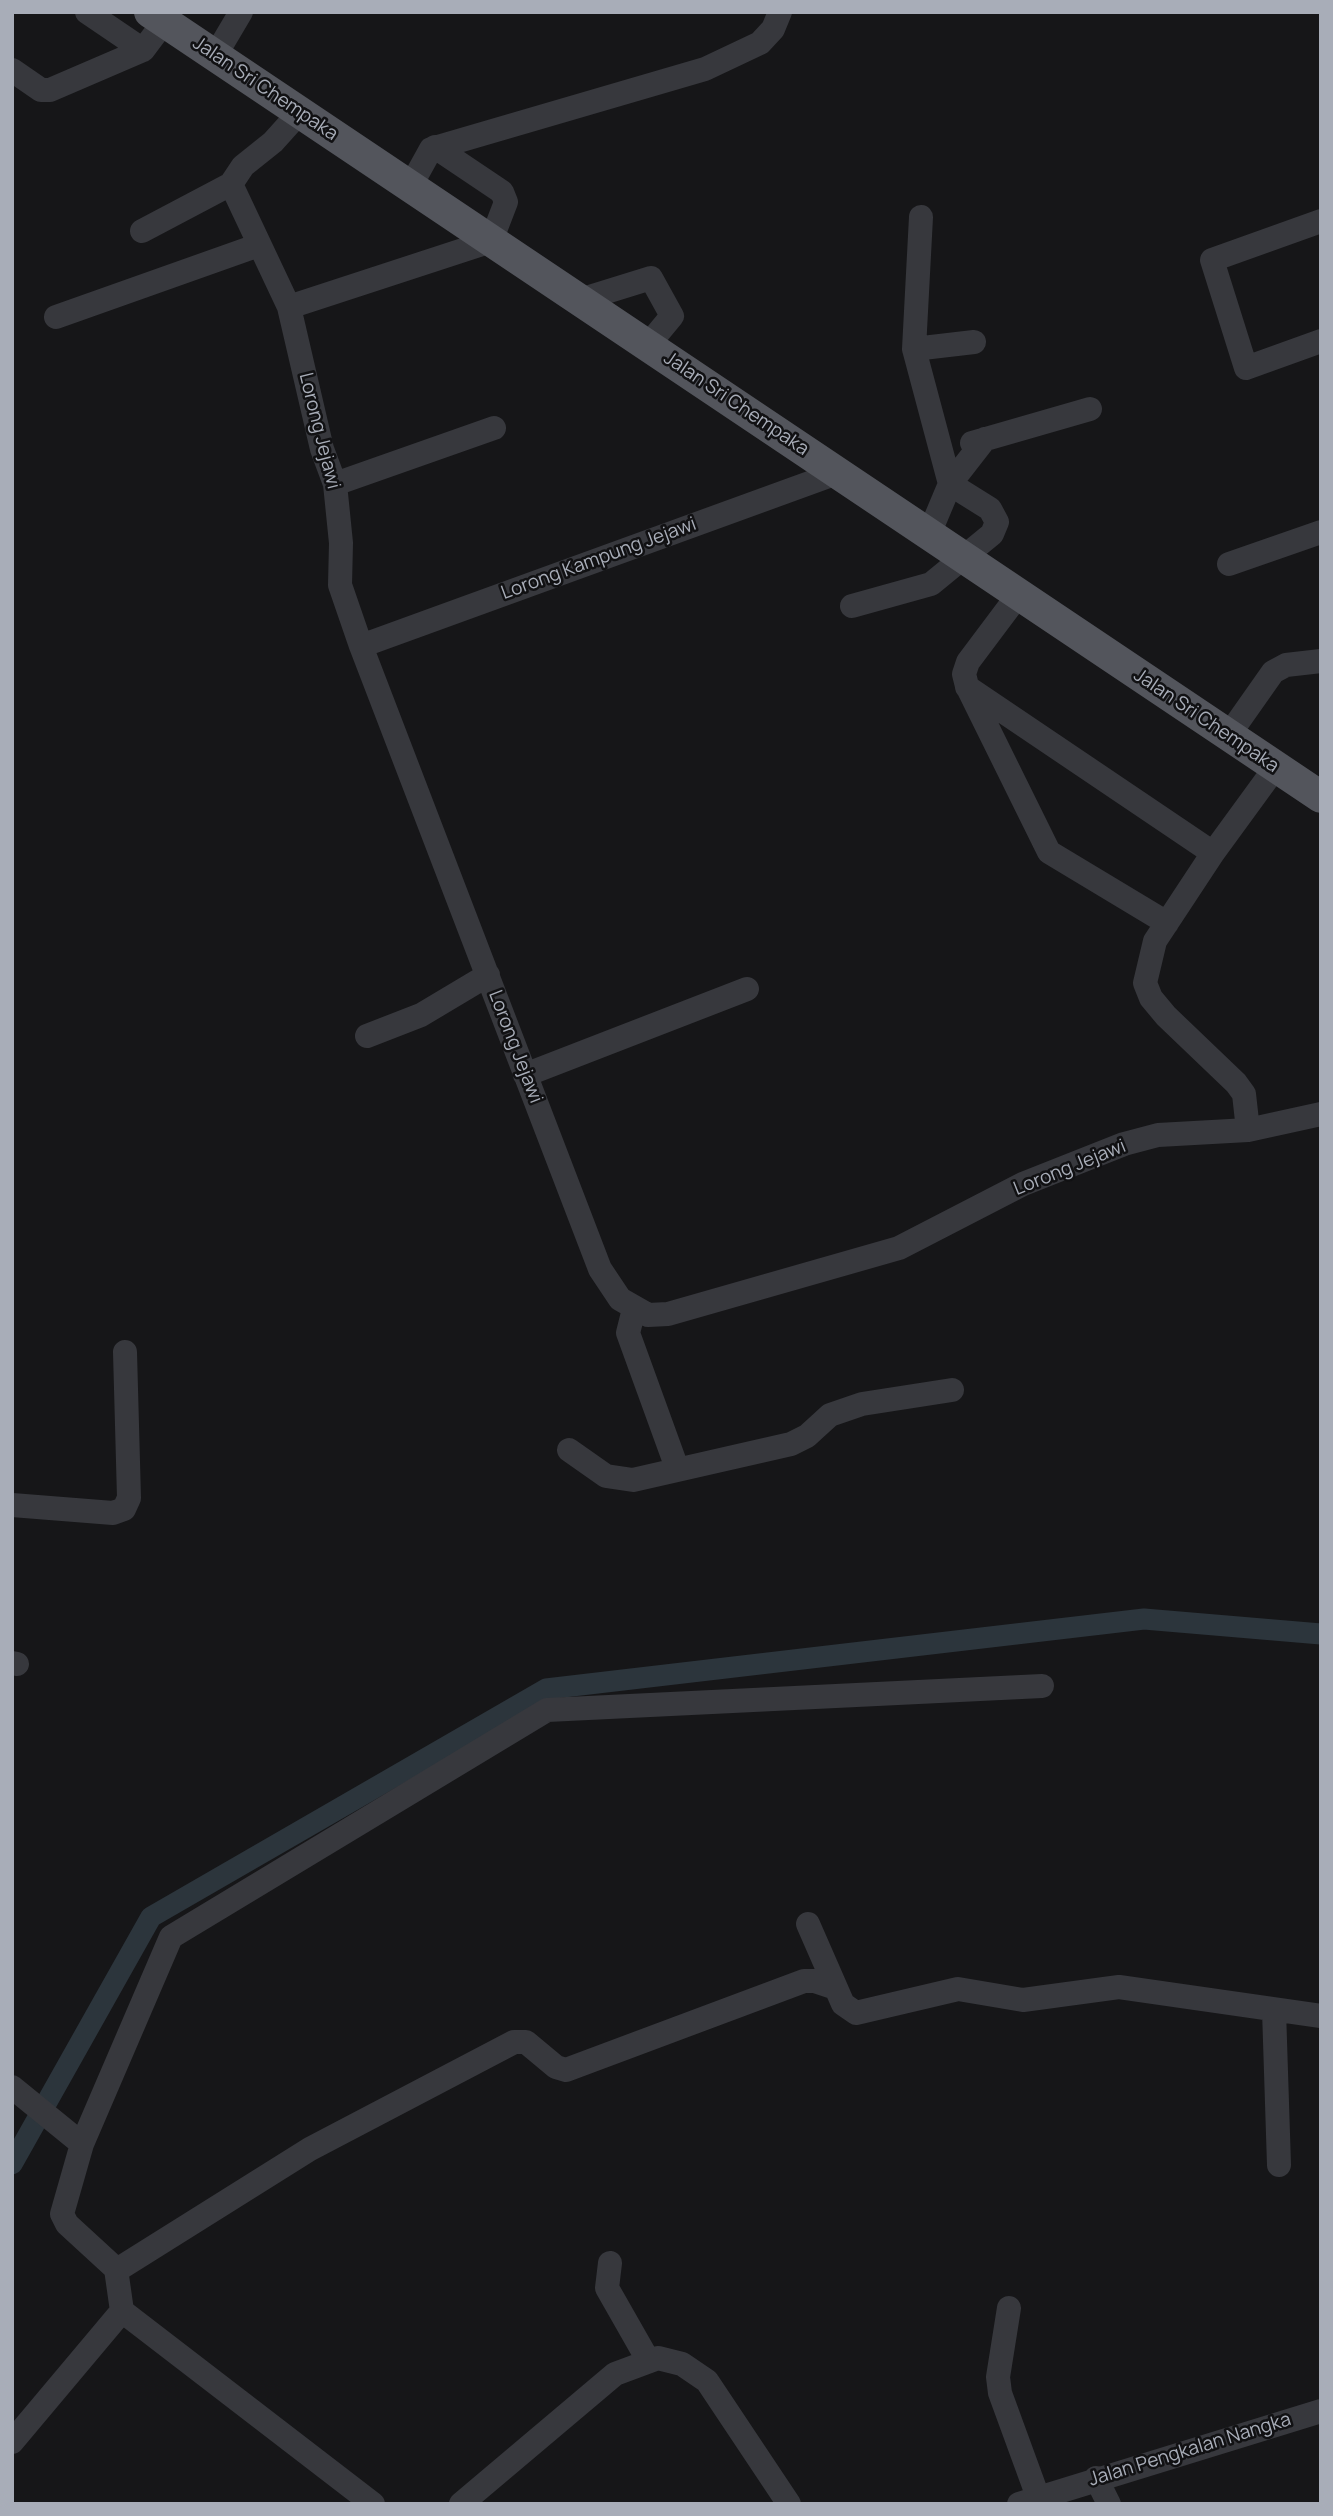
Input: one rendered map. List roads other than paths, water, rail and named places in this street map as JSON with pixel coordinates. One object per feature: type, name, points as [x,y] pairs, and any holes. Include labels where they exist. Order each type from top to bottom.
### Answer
[{"type":"main road","name":"Jalan Sri Chempaka","points":[[157,17],[1321,797]]},
{"type":"street","points":[[87,12],[143,50]]},
{"type":"street","points":[[215,56],[241,12]]},
{"type":"street","points":[[410,187],[426,155],[435,147],[705,69],[760,43],[773,29],[780,12]]},
{"type":"street","points":[[12,71],[46,91],[143,50],[157,17]]},
{"type":"street","points":[[142,231],[231,184],[243,166],[273,142],[300,113]]},
{"type":"street","points":[[289,307],[491,241],[506,202],[502,192],[435,147]]},
{"type":"street","name":"Lorong Jejawi","points":[[231,184],[289,307],[322,449],[335,484],[341,543],[340,585],[361,646],[600,1269],[609,1286],[634,1309],[649,1315],[668,1314],[900,1248],[1023,1184],[1124,1144],[1158,1135],[1248,1130],[1321,1114]]},
{"type":"street","points":[[852,606],[931,584],[992,534],[997,522],[990,509],[950,484],[914,349],[920,217]]},
{"type":"street","points":[[1321,221],[1212,260],[1246,368],[1321,341]]},
{"type":"street","points":[[56,317],[258,245]]},
{"type":"street","points":[[580,300],[651,278],[673,316],[648,345]]},
{"type":"street","points":[[914,349],[974,342]]},
{"type":"street","points":[[941,452],[1090,409]]},
{"type":"street","points":[[335,484],[494,428]]},
{"type":"street","points":[[929,534],[950,484],[985,439]]},
{"type":"street","name":"Lorong Kampung Jejawi","points":[[361,646],[837,473]]},
{"type":"street","points":[[1229,564],[1321,532]]},
{"type":"street","points":[[1019,594],[968,662],[964,674],[967,687],[1049,852],[1167,923]]},
{"type":"street","points":[[1228,736],[1273,672],[1286,665],[1321,661]]},
{"type":"street","points":[[967,687],[1213,853]]},
{"type":"street","points":[[1248,1130],[1244,1094],[1236,1083],[1166,1016],[1151,998],[1145,983],[1153,946],[1213,853],[1275,768]]},
{"type":"street","points":[[367,1036],[421,1015],[488,975]]},
{"type":"street","points":[[525,1075],[747,989]]},
{"type":"street","points":[[634,1309],[628,1333],[677,1468]]},
{"type":"street","points":[[12,1505],[119,1513],[128,1504],[125,1352]]},
{"type":"street","points":[[569,1450],[592,1469],[618,1479],[633,1480],[791,1444],[807,1436],[830,1415],[862,1404],[952,1390]]},
{"type":"street","points":[[373,2504],[122,2311],[117,2270],[67,2224],[62,2214],[82,2144],[171,1937],[547,1710],[1042,1686]]},
{"type":"street","points":[[808,1924],[847,2009],[856,2013],[958,1989],[1023,2000],[1119,1987],[1321,2016]]},
{"type":"street","points":[[117,2270],[310,2149],[514,2042],[526,2042],[556,2067],[566,2070],[804,1981],[811,1980],[836,1988]]},
{"type":"street","points":[[1274,2010],[1279,2165]]},
{"type":"street","points":[[12,2087],[82,2144]]},
{"type":"street","points":[[610,2263],[607,2288],[649,2360]]},
{"type":"street","points":[[1009,2308],[998,2377],[1029,2500]]},
{"type":"street","points":[[12,2442],[122,2311]]},
{"type":"street","points":[[461,2504],[615,2374],[658,2358],[682,2364],[708,2381],[789,2504]]},
{"type":"street","name":"Jalan Pengkalan Nangka","points":[[1029,2500],[1321,2411]]},
{"type":"street","points":[[1096,2478],[1109,2504]]},
{"type":"waterway","points":[[12,2164],[151,1917],[546,1689],[1144,1619],[1321,1634]]}]
